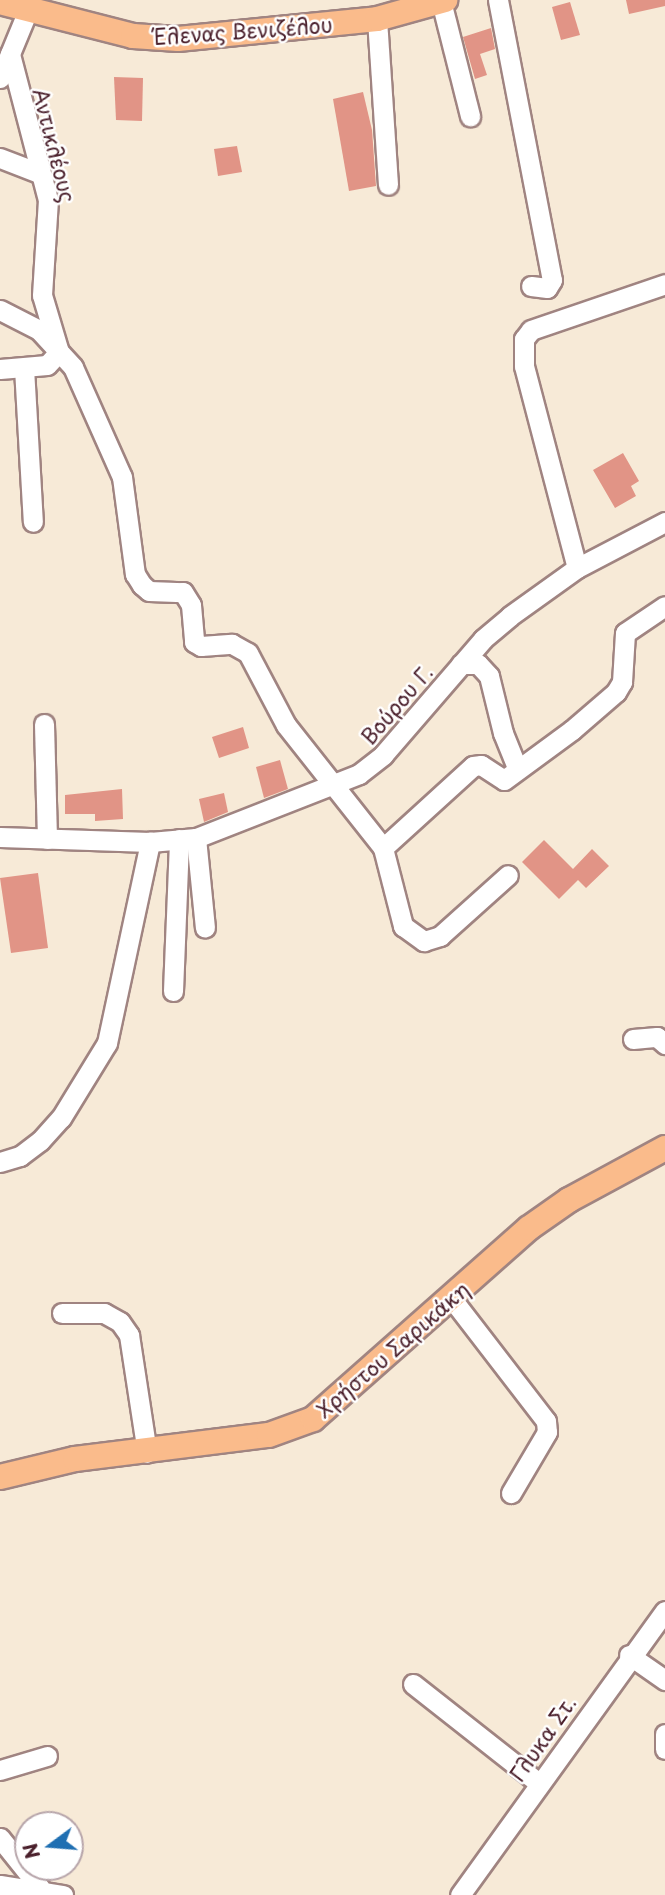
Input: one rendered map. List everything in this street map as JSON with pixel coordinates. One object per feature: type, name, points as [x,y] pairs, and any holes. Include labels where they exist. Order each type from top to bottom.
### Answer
[{"type":"main road","name":"Έλενας Βενιζέλου","points":[[0,2],[28,10],[63,8],[133,36],[178,39],[377,19],[443,0]]},
{"type":"main road","name":"Χρήστου Σαρικάκη","points":[[0,1477],[75,1459],[268,1435],[313,1419],[452,1299],[529,1228],[569,1200],[665,1147]]},
{"type":"street","points":[[443,0],[470,117]]},
{"type":"street","points":[[498,0],[552,280],[547,288],[531,286]]},
{"type":"street","points":[[0,78],[28,10]]},
{"type":"street","points":[[377,19],[388,185]]},
{"type":"street","name":"Αντικλέους","points":[[10,54],[49,218],[42,296],[53,359]]},
{"type":"street","points":[[0,158],[37,172]]},
{"type":"street","points":[[577,568],[524,366],[524,339],[531,330],[665,284]]},
{"type":"street","points":[[0,310],[39,330],[53,359]]},
{"type":"street","points":[[0,369],[24,368],[53,359],[73,367],[122,477],[135,574],[149,591],[183,592],[191,605],[194,642],[232,644],[248,653],[286,725],[383,848],[403,926],[424,941],[440,936],[508,875]]},
{"type":"street","points":[[24,368],[33,522]]},
{"type":"street","name":"Βούρου Γ.","points":[[0,837],[150,842],[187,839],[359,774],[383,755],[496,627],[577,568],[665,523]]},
{"type":"street","points":[[383,848],[473,766],[481,765],[500,780],[572,730],[616,692],[625,670],[625,633],[665,606]]},
{"type":"street","points":[[461,664],[478,664],[489,676],[502,733],[517,767]]},
{"type":"street","points":[[44,724],[47,839]]},
{"type":"street","points":[[187,839],[205,928]]},
{"type":"street","points":[[173,991],[187,839]]},
{"type":"street","points":[[0,1162],[20,1156],[40,1141],[61,1118],[107,1043],[150,842]]},
{"type":"street","points":[[633,1039],[650,1036],[665,1044]]},
{"type":"street","points":[[452,1299],[547,1421],[547,1432],[512,1493]]},
{"type":"street","points":[[62,1314],[104,1313],[120,1322],[129,1335],[147,1452]]},
{"type":"street","name":"Γλυκα Στ.","points":[[460,1895],[629,1655],[665,1611]]},
{"type":"street","points":[[629,1655],[665,1680]]},
{"type":"street","points":[[414,1684],[539,1783]]},
{"type":"street","points":[[665,1734],[665,1749]]},
{"type":"street","points":[[0,1770],[47,1756]]},
{"type":"street","points":[[0,1838],[40,1888]]},
{"type":"street","points":[[0,1885],[40,1888],[63,1895]]},
{"type":"building","points":[[626,0],[665,0],[665,6],[629,14]]},
{"type":"building","points":[[570,2],[580,35],[561,40],[552,7]]},
{"type":"building","points":[[491,28],[495,49],[480,54],[487,75],[475,79],[463,37]]},
{"type":"building","points":[[114,77],[143,78],[142,121],[116,120]]},
{"type":"building","points":[[363,92],[372,130],[376,186],[349,191],[333,99]]},
{"type":"building","points":[[237,146],[242,172],[218,176],[214,149]]},
{"type":"building","points":[[623,453],[639,481],[631,486],[636,496],[615,508],[593,470]]},
{"type":"building","points":[[243,727],[249,748],[219,758],[212,737]]},
{"type":"building","points":[[280,760],[288,789],[264,798],[256,767]]},
{"type":"building","points":[[122,789],[123,819],[95,821],[95,814],[65,814],[65,795]]},
{"type":"building","points":[[224,793],[228,812],[204,822],[199,799]]},
{"type":"building","points":[[544,840],[573,869],[592,849],[609,866],[586,888],[578,880],[559,899],[522,862]]},
{"type":"building","points":[[38,873],[48,948],[11,953],[0,878]]}]
